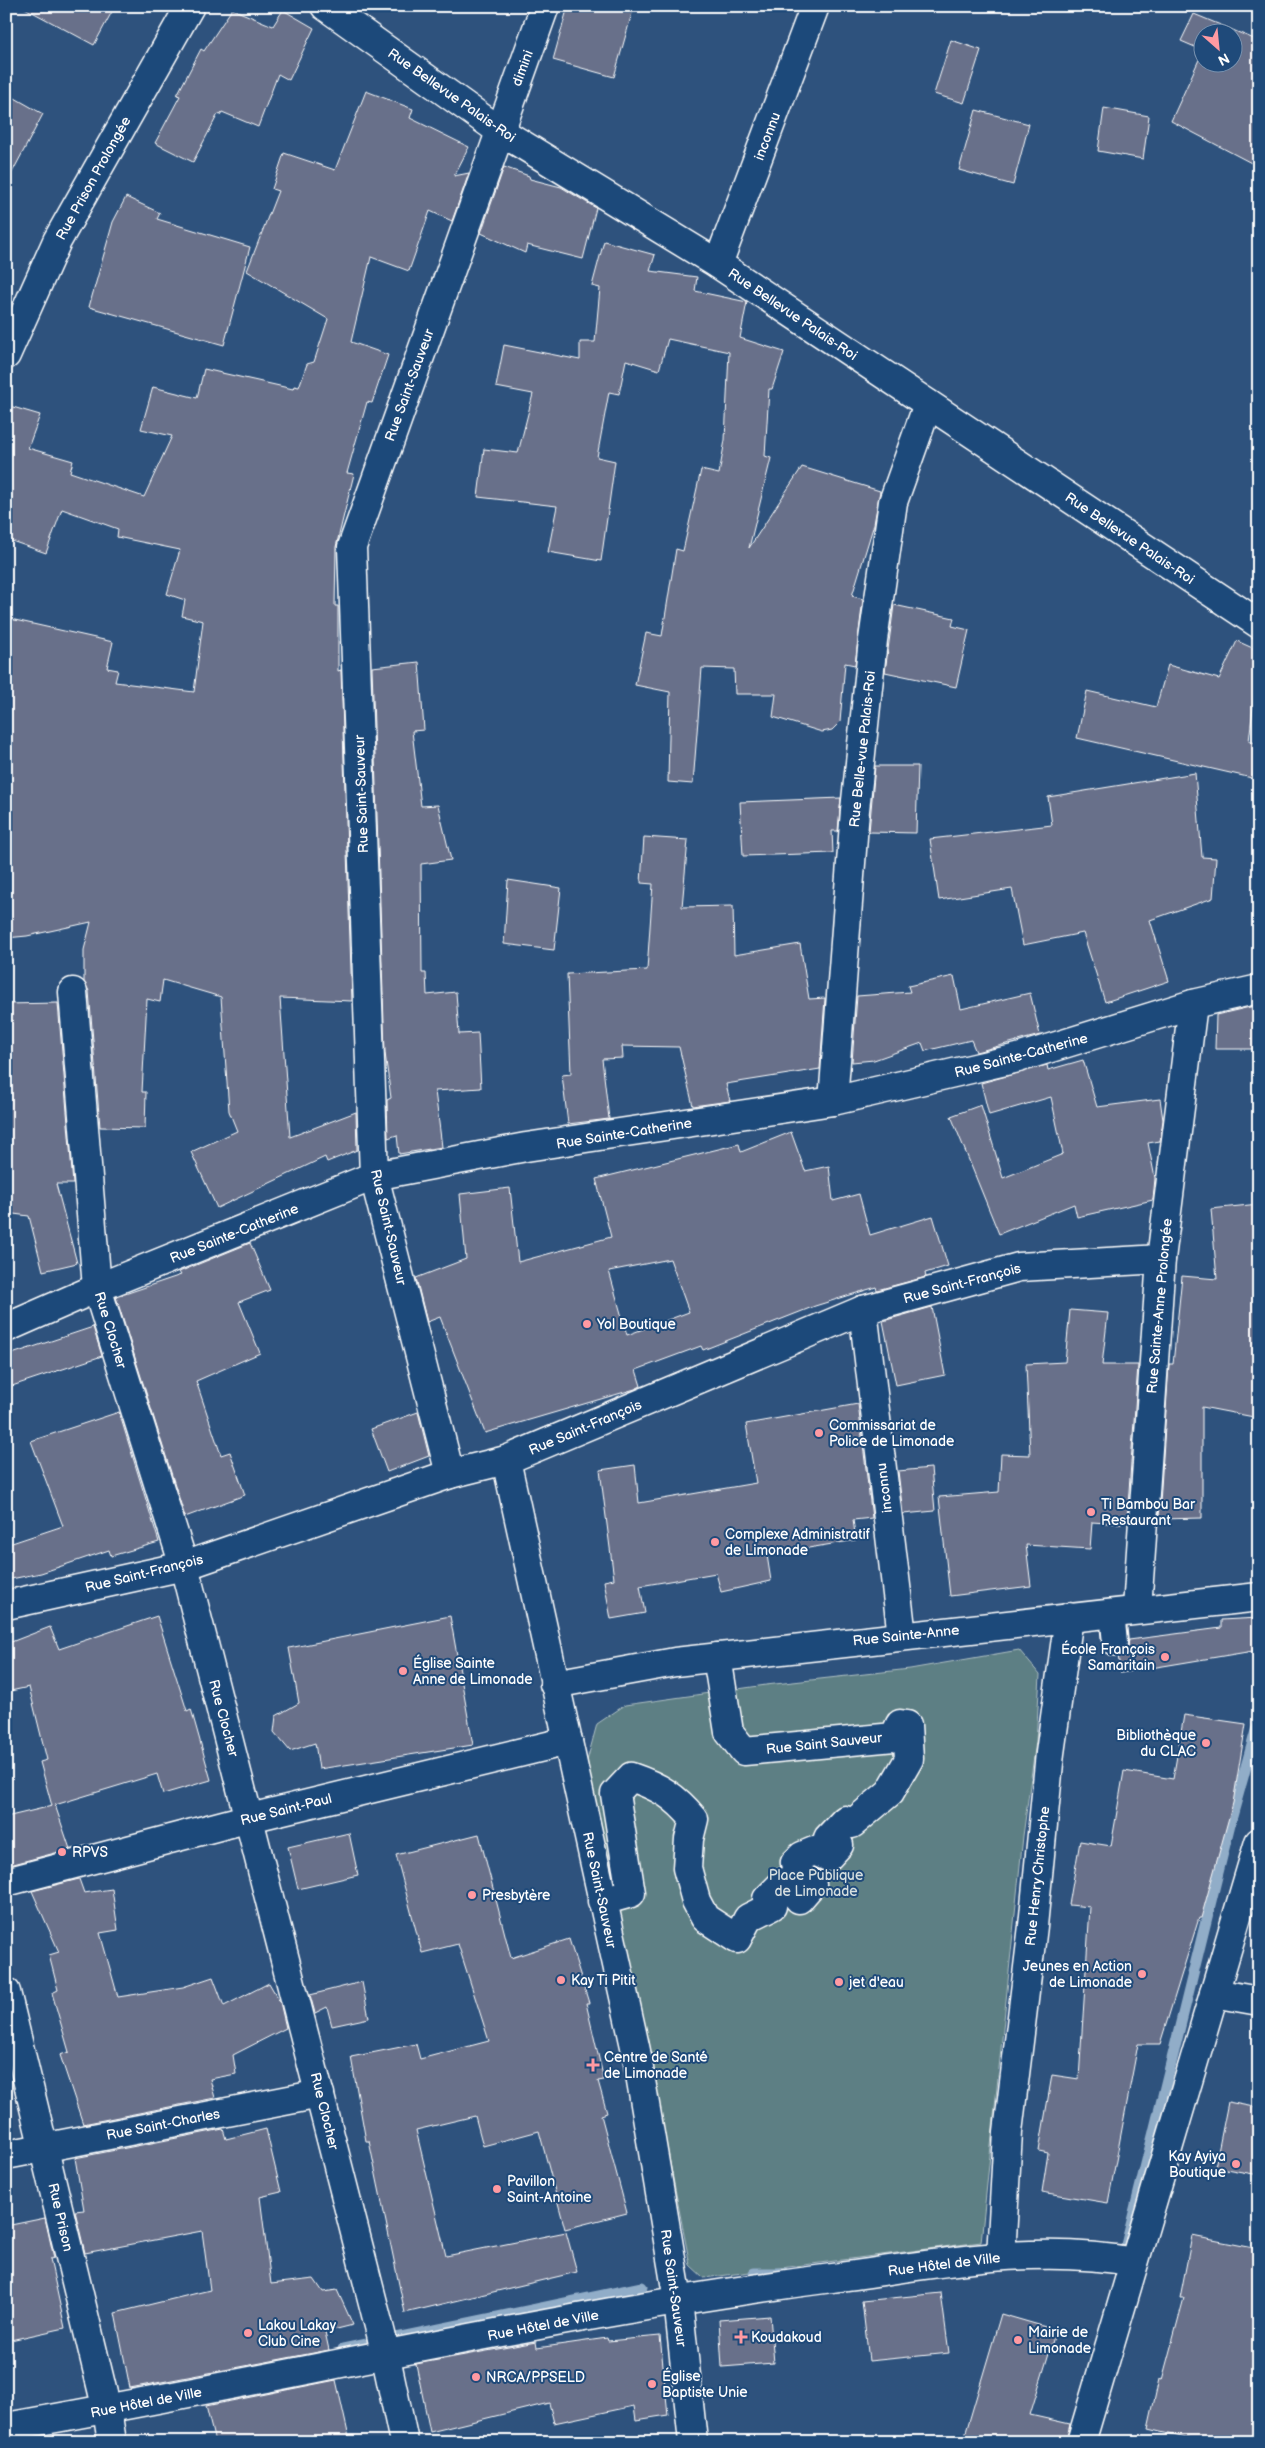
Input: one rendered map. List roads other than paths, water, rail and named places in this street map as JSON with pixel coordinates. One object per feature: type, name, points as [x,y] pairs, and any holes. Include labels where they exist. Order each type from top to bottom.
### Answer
[{"type":"street","name":"Rue Prison Prolongée","points":[[6,354],[57,241],[190,6]]},
{"type":"street","name":"Rue Bellevue Palais-Roi","points":[[325,6],[500,131],[718,264],[1259,624]]},
{"type":"street","name":"dimini","points":[[500,131],[545,6]]},
{"type":"street","name":"inconnu","points":[[718,264],[815,6]]},
{"type":"street","name":"Rue Saint-Sauveur","points":[[450,1474],[374,1176],[352,546],[500,131]]},
{"type":"street","name":"Rue Belle-vue Palais-Roi","points":[[833,1101],[855,810],[873,640],[893,502],[928,404]]},
{"type":"street","name":"Rue Sainte-Catherine","points":[[6,1328],[97,1288],[374,1176],[526,1148],[833,1101],[1018,1058],[1193,1004],[1259,988]]},
{"type":"street","name":"Rue Clocher","points":[[73,992],[97,1288],[184,1566],[320,2094],[383,2345],[404,2442]]},
{"type":"street","name":"Rue Sainte-Anne Prolongée","points":[[1124,1611],[1161,1259],[1193,1004]]},
{"type":"street","name":"Rue Saint-François","points":[[6,1605],[184,1566],[450,1474],[506,1460],[863,1310],[1019,1266],[1161,1259]]},
{"type":"street","name":"inconnu","points":[[863,1310],[902,1636]]},
{"type":"street","name":"Rue Saint-Sauveur","points":[[506,1460],[636,2051],[678,2300],[693,2442]]},
{"type":"street","name":"Rue Sainte-Anne","points":[[554,1684],[675,1662],[1259,1597]]},
{"type":"street","name":"Rue Henry Christophe","points":[[1001,2243],[1008,2132],[1033,1926],[1050,1753],[1069,1617]]},
{"type":"street","name":"Rue Saint Sauveur","points":[[602,1901],[630,1893],[615,1794],[631,1778],[657,1786],[682,1804],[694,1819],[687,1868],[696,1901],[705,1918],[737,1939],[748,1918],[772,1906],[767,1899],[784,1882],[799,1899],[812,1884],[800,1876],[795,1863],[802,1856],[814,1851],[828,1857],[839,1845],[828,1838],[845,1820],[852,1824],[890,1792],[909,1759],[907,1725],[900,1724],[894,1737],[744,1751],[729,1732],[717,1657]]},
{"type":"street","name":"Rue Saint-Paul","points":[[6,1882],[250,1818],[568,1741]]},
{"type":"street","points":[[1081,2442],[1126,2260],[1214,1993],[1259,1842]]},
{"type":"street","name":"Rue Prison","points":[[6,1992],[107,2410],[112,2442]]},
{"type":"street","points":[[1214,1993],[1259,2001]]},
{"type":"street","name":"Rue Saint-Charles","points":[[6,2155],[44,2146],[320,2094]]},
{"type":"street","name":"Rue Hôtel de Ville","points":[[6,2427],[107,2410],[383,2345],[678,2300],[1001,2243],[1126,2260]]},
{"type":"lane","points":[[1116,1643],[1124,1611]]},
{"type":"waterway","points":[[1126,2245],[1231,1820],[1259,1720]]},
{"type":"waterway","points":[[754,2273],[784,2273]]},
{"type":"waterway","points":[[343,2349],[642,2287]]},
{"type":"place","name":"Yol Boutique","points":[[587,1324]]},
{"type":"place","name":"Commissariat de Police de Limonade","points":[[819,1433]]},
{"type":"place","name":"Ti Bambou Bar Restaurant","points":[[1091,1512]]},
{"type":"place","name":"Complexe Administratif de Limonade","points":[[715,1542]]},
{"type":"place","name":"École François Samaritain","points":[[1165,1657]]},
{"type":"place","name":"Église Sainte Anne de Limonade","points":[[403,1671]]},
{"type":"place","name":"Bibliothèque du CLAC","points":[[1206,1743]]},
{"type":"place","name":"RPVS","points":[[62,1852]]},
{"type":"place","name":"Presbytère","points":[[472,1895]]},
{"type":"place","name":"Jeunes en Action de Limonade","points":[[1142,1974]]},
{"type":"place","name":"Kay Ti Pitit","points":[[561,1980]]},
{"type":"place","name":"jet d'eau","points":[[839,1982]]},
{"type":"place","name":"Centre de Santé de Limonade","points":[[593,2065]]},
{"type":"place","name":"Kay Ayiya Boutique","points":[[1236,2164]]},
{"type":"place","name":"Pavillon Saint-Antoine","points":[[497,2189]]},
{"type":"place","name":"Lakou Lakay Club Cine","points":[[248,2333]]},
{"type":"place","name":"Koudakoud","points":[[741,2337]]},
{"type":"place","name":"Mairie de Limonade","points":[[1018,2340]]},
{"type":"place","name":"NRCA/PPSELD","points":[[476,2377]]},
{"type":"place","name":"Église Baptiste Unie","points":[[652,2384]]},
{"type":"park label","name":"Place Publique de Limonade","points":[[816,1884]]}]
